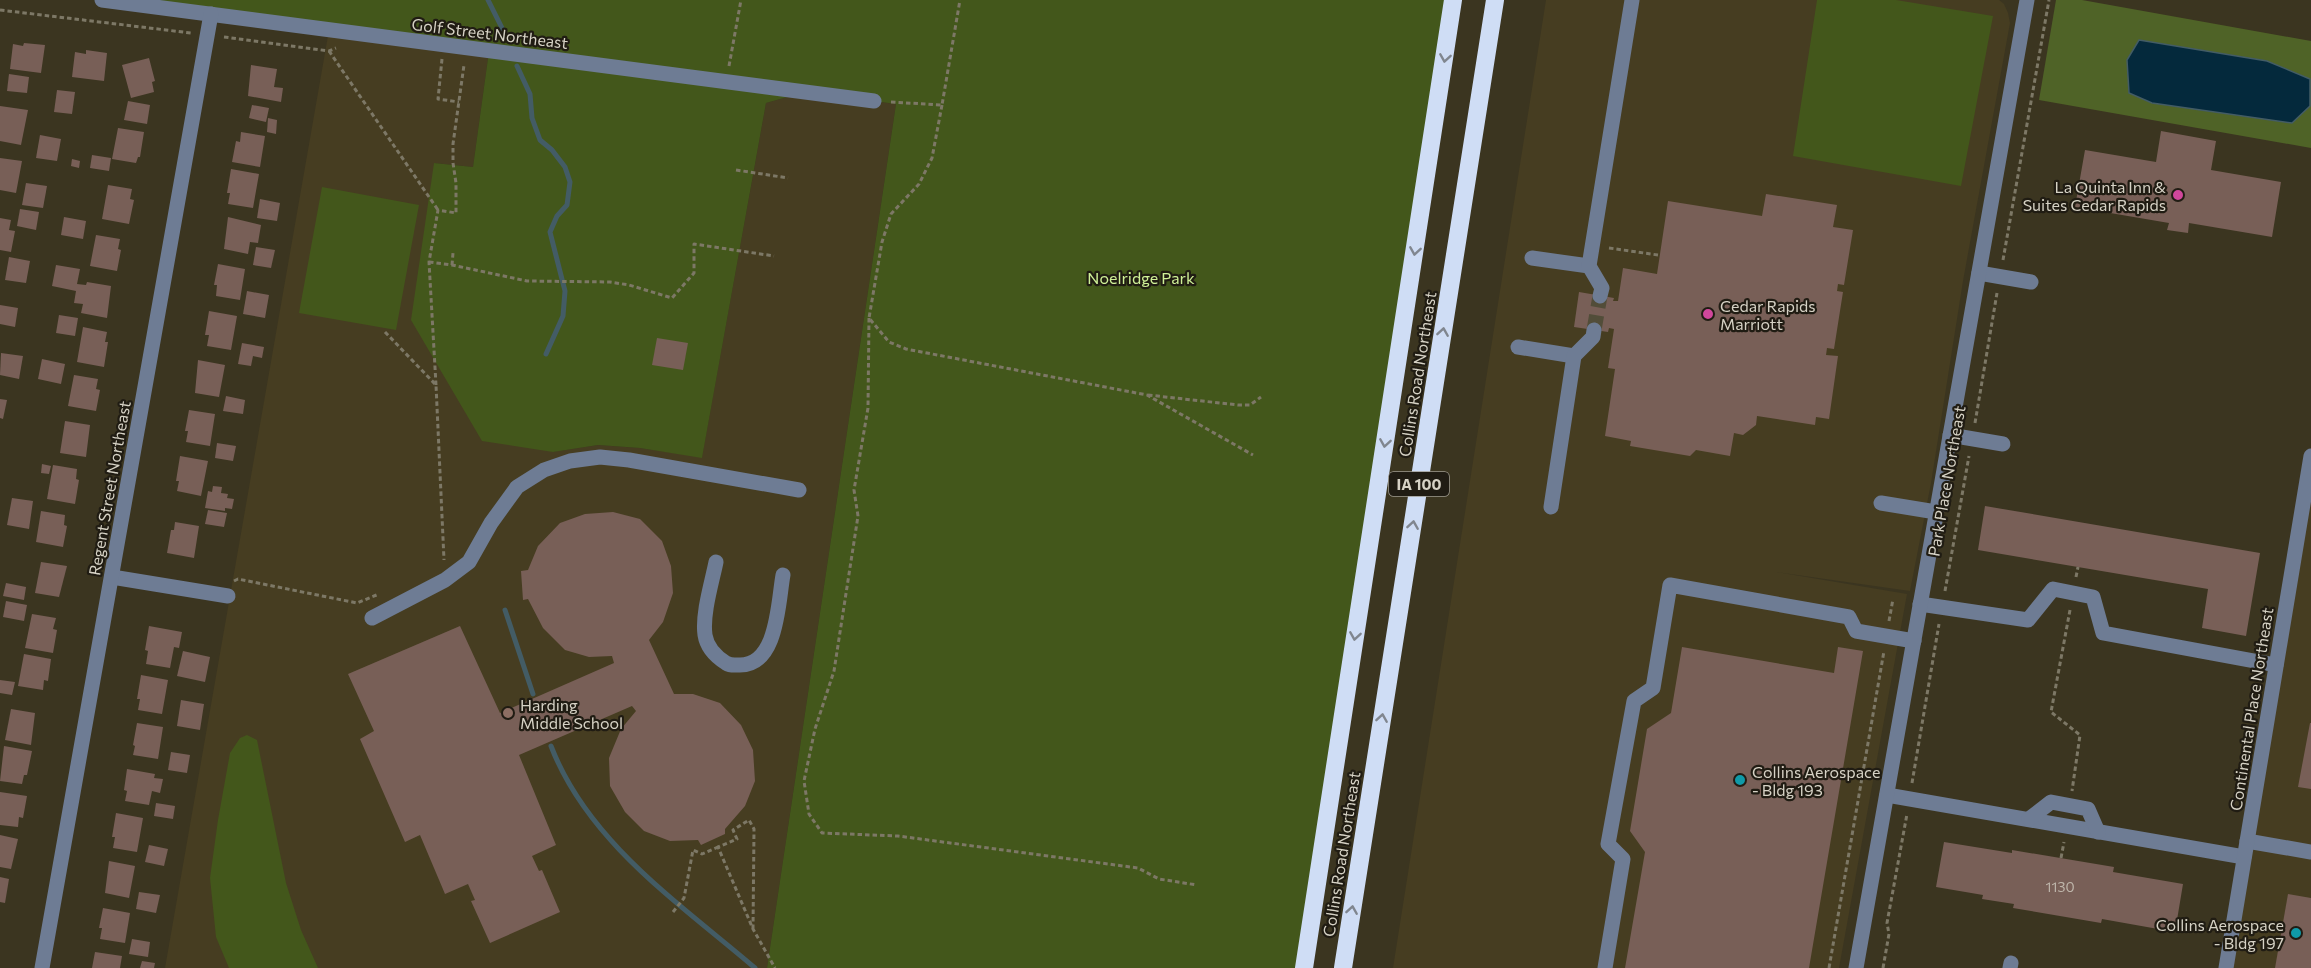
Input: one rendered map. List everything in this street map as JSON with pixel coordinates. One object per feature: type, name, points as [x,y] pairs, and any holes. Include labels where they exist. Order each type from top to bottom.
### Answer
[{"type":"highway","name":"Collins Road Northeast","points":[[1304,968],[1454,0]]},
{"type":"highway","name":"Collins Road Northeast","points":[[1343,968],[1495,0]]},
{"type":"street","name":"Golf Street Northeast","points":[[102,0],[874,101]]},
{"type":"street","points":[[1600,296],[1602,288],[1589,266],[1632,0]]},
{"type":"street","name":"Park Place Northeast","points":[[1856,968],[2027,0]]},
{"type":"street","name":"Regent Street Northeast","points":[[42,968],[211,14]]},
{"type":"street","points":[[1532,258],[1589,266]]},
{"type":"street","points":[[1979,273],[2031,282]]},
{"type":"street","points":[[1551,507],[1574,356],[1593,337],[1594,330]]},
{"type":"street","points":[[1518,347],[1574,356]]},
{"type":"street","points":[[1950,435],[2002,444]]},
{"type":"street","name":"Continental Place Northeast","points":[[2226,968],[2311,456]]},
{"type":"street","points":[[372,618],[445,580],[469,562],[491,524],[518,487],[544,470],[570,461],[600,457],[629,460],[799,490]]},
{"type":"street","points":[[1881,503],[1936,512]]},
{"type":"street","points":[[716,562],[705,620],[705,633],[709,647],[718,658],[730,665],[747,665],[759,658],[769,646],[783,574]]},
{"type":"street","points":[[112,578],[223,596]]},
{"type":"street","points":[[1605,968],[1623,859],[1608,844],[1634,701],[1653,688],[1670,585],[1849,617],[1856,632],[1914,641]]},
{"type":"street","points":[[1920,603],[2028,620],[2053,589],[2093,597],[2103,633],[2276,665]]},
{"type":"street","points":[[1887,795],[2244,857]]},
{"type":"street","points":[[2029,819],[2051,802],[2070,805],[2088,809],[2098,832]]},
{"type":"street","points":[[2247,841],[2311,852]]},
{"type":"path","points":[[727,81],[741,0]]},
{"type":"path","points":[[960,0],[932,158],[919,184],[891,214],[882,242],[869,318],[868,408],[854,490],[858,516],[834,671],[815,729],[804,781],[809,814],[822,833],[898,836],[1138,868],[1159,879],[1197,885]]},
{"type":"path","name":"Park Place Northeast","points":[[1883,968],[1890,934],[1887,923],[2049,0]]},
{"type":"path","points":[[0,10],[330,51],[336,48]]},
{"type":"path","points":[[443,45],[438,99],[459,102]]},
{"type":"path","points":[[438,210],[456,213],[453,163],[467,48]]},
{"type":"path","points":[[330,51],[438,210],[429,262],[445,580]]},
{"type":"path","points":[[874,101],[942,105]]},
{"type":"path","points":[[736,170],[788,178]]},
{"type":"path","points":[[429,262],[452,264],[527,281],[609,282],[629,285],[672,298],[694,273],[694,244],[774,256]]},
{"type":"path","points":[[1593,245],[1658,255]]},
{"type":"path","points":[[452,264],[453,253]]},
{"type":"path","points":[[869,318],[889,342],[906,349],[1147,395],[1239,405],[1250,405],[1261,397]]},
{"type":"path","points":[[385,332],[436,385]]},
{"type":"path","points":[[1147,395],[1253,455]]},
{"type":"path","points":[[2070,805],[2080,735],[2051,712],[2078,567]]},
{"type":"path","points":[[223,596],[238,579],[357,603],[379,594]]},
{"type":"path","points":[[1829,968],[1893,599]]},
{"type":"path","points":[[673,912],[684,898],[693,850],[702,854],[737,839],[733,830],[749,820],[754,829],[753,929]]},
{"type":"path","points":[[2061,858],[2066,826]]},
{"type":"path","points":[[718,847],[753,929],[775,968]]},
{"type":"shaded area","points":[[1546,0],[1999,0],[2004,4],[2008,13],[2010,23],[1963,281],[1931,483],[1910,591],[1776,572],[1907,594],[1839,968],[1393,968]]},
{"type":"shaded area","name":"Harding Middle School","points":[[329,30],[489,51],[473,167],[434,163],[552,452],[598,445],[640,448],[702,457],[766,103],[805,92],[896,104],[767,968],[165,968]]},
{"type":"shaded area","points":[[2311,456],[2311,968],[2226,968]]},
{"type":"green space","name":"Noelridge Park","points":[[102,0],[1453,0],[1304,968],[767,968],[896,104],[805,92],[766,103],[702,458],[640,448],[598,445],[553,452],[482,441],[411,320],[434,163],[473,167],[489,51]]},
{"type":"green space","points":[[1817,0],[1896,0],[1993,16],[1961,186],[1793,156]]},
{"type":"green space","points":[[2056,0],[2082,0],[2311,41],[2311,148],[2039,100]]},
{"type":"green space","points":[[322,187],[419,205],[396,330],[299,313]]},
{"type":"green space","points":[[247,735],[257,740],[286,883],[301,930],[318,968],[229,968],[216,937],[210,878],[218,820],[230,753],[240,738]]},
{"type":"water","points":[[2139,40],[2267,61],[2310,79],[2310,106],[2292,123],[2152,103],[2129,93],[2127,60]]},
{"type":"building","points":[[24,43],[45,45],[41,73],[10,69],[13,44],[23,46]]},
{"type":"building","points":[[86,50],[107,53],[104,81],[72,77],[75,52],[86,54]]},
{"type":"building","points":[[149,58],[155,81],[152,82],[154,92],[131,98],[122,65]]},
{"type":"building","points":[[251,65],[277,69],[274,87],[283,88],[281,102],[248,96]]},
{"type":"building","points":[[9,74],[29,77],[27,93],[7,91]]},
{"type":"building","points":[[57,90],[75,92],[72,114],[54,112]]},
{"type":"building","points":[[128,101],[150,105],[147,124],[124,120]]},
{"type":"building","points":[[252,105],[269,108],[266,122],[249,118]]},
{"type":"building","points":[[0,106],[28,110],[21,145],[0,141]]},
{"type":"building","points":[[268,118],[277,120],[276,134],[267,132]]},
{"type":"building","points":[[118,128],[144,132],[140,157],[136,163],[112,159]]},
{"type":"building","name":"La Quinta Inn & Suites Cedar Rapids","points":[[2161,131],[2216,141],[2211,170],[2281,182],[2272,237],[2189,223],[2188,233],[2167,230],[2169,223],[2075,207],[2085,150],[2156,162]]},
{"type":"building","points":[[241,132],[265,136],[260,167],[232,162],[236,141],[240,142]]},
{"type":"building","points":[[40,135],[61,139],[57,161],[36,158]]},
{"type":"building","points":[[92,155],[111,158],[109,171],[90,168]]},
{"type":"building","points":[[0,158],[22,161],[16,193],[0,190]]},
{"type":"building","points":[[72,159],[80,161],[79,168],[71,166]]},
{"type":"building","points":[[231,169],[259,174],[253,208],[228,204],[230,193],[227,193]]},
{"type":"building","points":[[26,183],[47,186],[43,208],[22,205]]},
{"type":"building","points":[[108,185],[132,189],[130,199],[134,200],[129,224],[102,219]]},
{"type":"building","name":"Cedar Rapids Marriott","points":[[1766,194],[1837,205],[1833,227],[1853,230],[1844,285],[1838,284],[1837,291],[1843,292],[1834,349],[1827,348],[1826,355],[1838,356],[1829,419],[1816,417],[1815,425],[1757,416],[1756,425],[1743,435],[1734,433],[1730,456],[1696,450],[1690,456],[1630,446],[1631,441],[1605,436],[1615,369],[1608,368],[1614,329],[1609,328],[1608,332],[1574,327],[1579,292],[1614,298],[1613,301],[1618,301],[1623,268],[1657,274],[1668,201],[1762,216]]},
{"type":"building","points":[[260,199],[280,203],[277,221],[257,218]]},
{"type":"building","points":[[20,209],[39,212],[36,230],[17,226]]},
{"type":"building","points":[[64,217],[86,221],[83,239],[61,235]]},
{"type":"building","points":[[228,217],[261,225],[258,243],[250,242],[248,254],[224,249]]},
{"type":"building","points":[[0,218],[11,220],[9,230],[15,231],[11,252],[0,250]]},
{"type":"building","points":[[96,235],[120,239],[118,249],[121,250],[117,271],[90,266]]},
{"type":"building","points":[[256,247],[275,250],[271,268],[253,265]]},
{"type":"building","points":[[9,257],[30,261],[26,283],[5,280]]},
{"type":"building","points":[[218,264],[245,269],[240,300],[216,296],[217,285],[214,285]]},
{"type":"building","points":[[56,265],[80,269],[77,284],[86,285],[87,282],[111,286],[107,318],[81,313],[83,304],[74,303],[76,291],[52,286]]},
{"type":"building","points":[[247,291],[269,295],[265,318],[243,314]]},
{"type":"building","points":[[0,305],[18,308],[15,327],[0,324]]},
{"type":"building","points":[[209,311],[237,316],[231,350],[207,346],[209,335],[205,335]]},
{"type":"building","points":[[59,315],[78,318],[75,336],[56,333]]},
{"type":"building","points":[[83,327],[107,332],[105,342],[108,342],[104,367],[77,362]]},
{"type":"building","points":[[657,338],[688,343],[683,370],[652,365]]},
{"type":"building","points":[[242,343],[264,347],[262,358],[253,356],[251,366],[238,364]]},
{"type":"building","points":[[1,353],[23,356],[19,379],[0,375]]},
{"type":"building","points":[[42,359],[65,364],[61,384],[38,379]]},
{"type":"building","points":[[198,360],[225,365],[219,397],[195,393]]},
{"type":"building","points":[[74,375],[98,379],[96,389],[100,390],[96,411],[68,406]]},
{"type":"building","points":[[226,396],[245,400],[243,414],[223,411]]},
{"type":"building","points":[[0,399],[7,400],[3,419],[0,418]]},
{"type":"building","points":[[189,410],[215,414],[210,446],[186,442],[188,431],[185,431]]},
{"type":"building","points":[[65,421],[90,425],[86,457],[60,453]]},
{"type":"building","points":[[217,443],[236,446],[233,461],[215,458]]},
{"type":"building","points":[[180,456],[208,461],[201,496],[177,491],[179,481],[176,481]]},
{"type":"building","points":[[42,464],[51,466],[49,474],[41,473]]},
{"type":"building","points":[[53,465],[77,469],[76,479],[79,480],[75,504],[47,499]]},
{"type":"building","points":[[213,486],[222,487],[221,493],[228,494],[227,498],[234,499],[232,509],[225,508],[225,511],[205,508],[208,491],[212,492]]},
{"type":"building","points":[[12,498],[33,501],[29,529],[7,525]]},
{"type":"building","points":[[1985,506],[2260,553],[2246,636],[2202,628],[2208,589],[1978,550]]},
{"type":"building","points":[[208,510],[227,513],[224,527],[205,524]]},
{"type":"building","points":[[41,511],[65,515],[64,525],[67,526],[63,547],[36,542]]},
{"type":"building","points":[[613,512],[640,519],[662,541],[671,566],[673,593],[663,622],[649,640],[674,694],[693,694],[720,703],[741,725],[753,750],[755,781],[745,806],[725,829],[725,834],[701,845],[698,840],[670,841],[644,831],[625,812],[610,786],[609,758],[621,729],[636,711],[632,706],[519,755],[556,845],[532,856],[539,871],[542,870],[560,912],[490,943],[471,901],[475,900],[468,884],[445,894],[420,835],[405,842],[360,739],[374,731],[348,674],[460,626],[500,713],[614,663],[612,656],[589,657],[565,650],[543,628],[528,599],[523,600],[521,571],[528,570],[538,546],[560,523],[585,514]]},
{"type":"building","points":[[175,522],[199,526],[194,558],[167,553],[171,530],[174,530]]},
{"type":"building","points":[[41,562],[67,566],[59,597],[35,593]]},
{"type":"building","points":[[6,583],[26,587],[24,600],[3,596]]},
{"type":"building","points":[[6,601],[27,605],[24,621],[3,617]]},
{"type":"building","points":[[32,614],[56,618],[53,629],[57,630],[53,653],[25,648]]},
{"type":"building","points":[[149,626],[182,632],[179,648],[174,647],[170,668],[146,664],[148,651],[145,650]]},
{"type":"building","name":"Collins Aerospace - Bldg 193","points":[[1682,647],[1834,673],[1838,647],[1863,651],[1809,968],[1625,968],[1645,852],[1630,831],[1647,729],[1671,713]]},
{"type":"building","points":[[183,651],[210,657],[205,682],[177,676]]},
{"type":"building","points":[[24,654],[51,659],[48,681],[44,680],[43,690],[18,686]]},
{"type":"building","points":[[141,675],[168,680],[162,714],[138,710],[140,699],[137,699]]},
{"type":"building","points":[[0,680],[15,682],[12,695],[0,693]]},
{"type":"building","points":[[181,700],[204,704],[200,730],[177,726]]},
{"type":"building","points":[[11,709],[35,713],[31,745],[5,740]]},
{"type":"building","points":[[137,723],[163,727],[158,759],[133,755]]},
{"type":"building","points":[[2311,723],[2311,789],[2298,787]]},
{"type":"building","points":[[4,746],[32,751],[27,775],[24,775],[22,784],[0,781]]},
{"type":"building","points":[[171,752],[190,755],[187,773],[168,770]]},
{"type":"building","points":[[127,769],[155,774],[154,778],[163,779],[160,793],[152,791],[149,805],[125,801]]},
{"type":"building","points":[[0,792],[27,796],[23,818],[19,817],[18,827],[0,825]]},
{"type":"building","points":[[156,803],[175,806],[173,819],[154,816]]},
{"type":"building","points":[[116,813],[143,818],[137,852],[113,848],[115,837],[112,837]]},
{"type":"building","points":[[0,835],[18,839],[11,869],[0,867]]},
{"type":"building","points":[[1944,842],[2012,853],[2012,850],[2114,867],[2113,872],[2183,884],[2175,932],[2102,919],[2101,923],[2013,908],[2014,904],[1982,899],[1983,895],[1936,887]]},
{"type":"building","points":[[149,845],[168,849],[164,866],[145,862]]},
{"type":"building","points":[[109,861],[135,866],[129,898],[105,893]]},
{"type":"building","points":[[0,877],[9,879],[5,903],[0,902]]},
{"type":"building","points":[[139,892],[160,895],[156,913],[136,909]]},
{"type":"building","name":"Collins Aerospace - Bldg 197","points":[[2288,894],[2311,898],[2311,968],[2275,968]]},
{"type":"building","points":[[103,908],[130,913],[125,943],[100,939],[102,928],[99,928]]},
{"type":"building","points":[[132,939],[150,942],[148,957],[129,954]]},
{"type":"building","points":[[95,952],[122,956],[120,968],[92,968]]},
{"type":"building","points":[[142,961],[155,963],[154,968],[140,968]]},
{"type":"waterway","points":[[488,0],[506,36]]},
{"type":"waterway","points":[[517,66],[530,94],[532,118],[540,140],[552,150],[565,167],[570,182],[567,205],[557,216],[550,232],[565,291],[563,316],[546,354]]},
{"type":"waterway","points":[[505,610],[533,694]]},
{"type":"waterway","points":[[551,746],[567,780],[588,812],[612,841],[667,895],[755,968]]},
{"type":"tunnel","points":[[1594,330],[1600,296]]},
{"type":"place","name":"La Quinta Inn & Suites Cedar Rapids","points":[[2178,195]]},
{"type":"place","name":"Cedar Rapids Marriott","points":[[1708,314]]},
{"type":"place","name":"Harding Middle School","points":[[508,713]]},
{"type":"place","name":"Collins Aerospace - Bldg 193","points":[[1740,780]]},
{"type":"place","name":"Collins Aerospace - Bldg 197","points":[[2296,933]]}]
